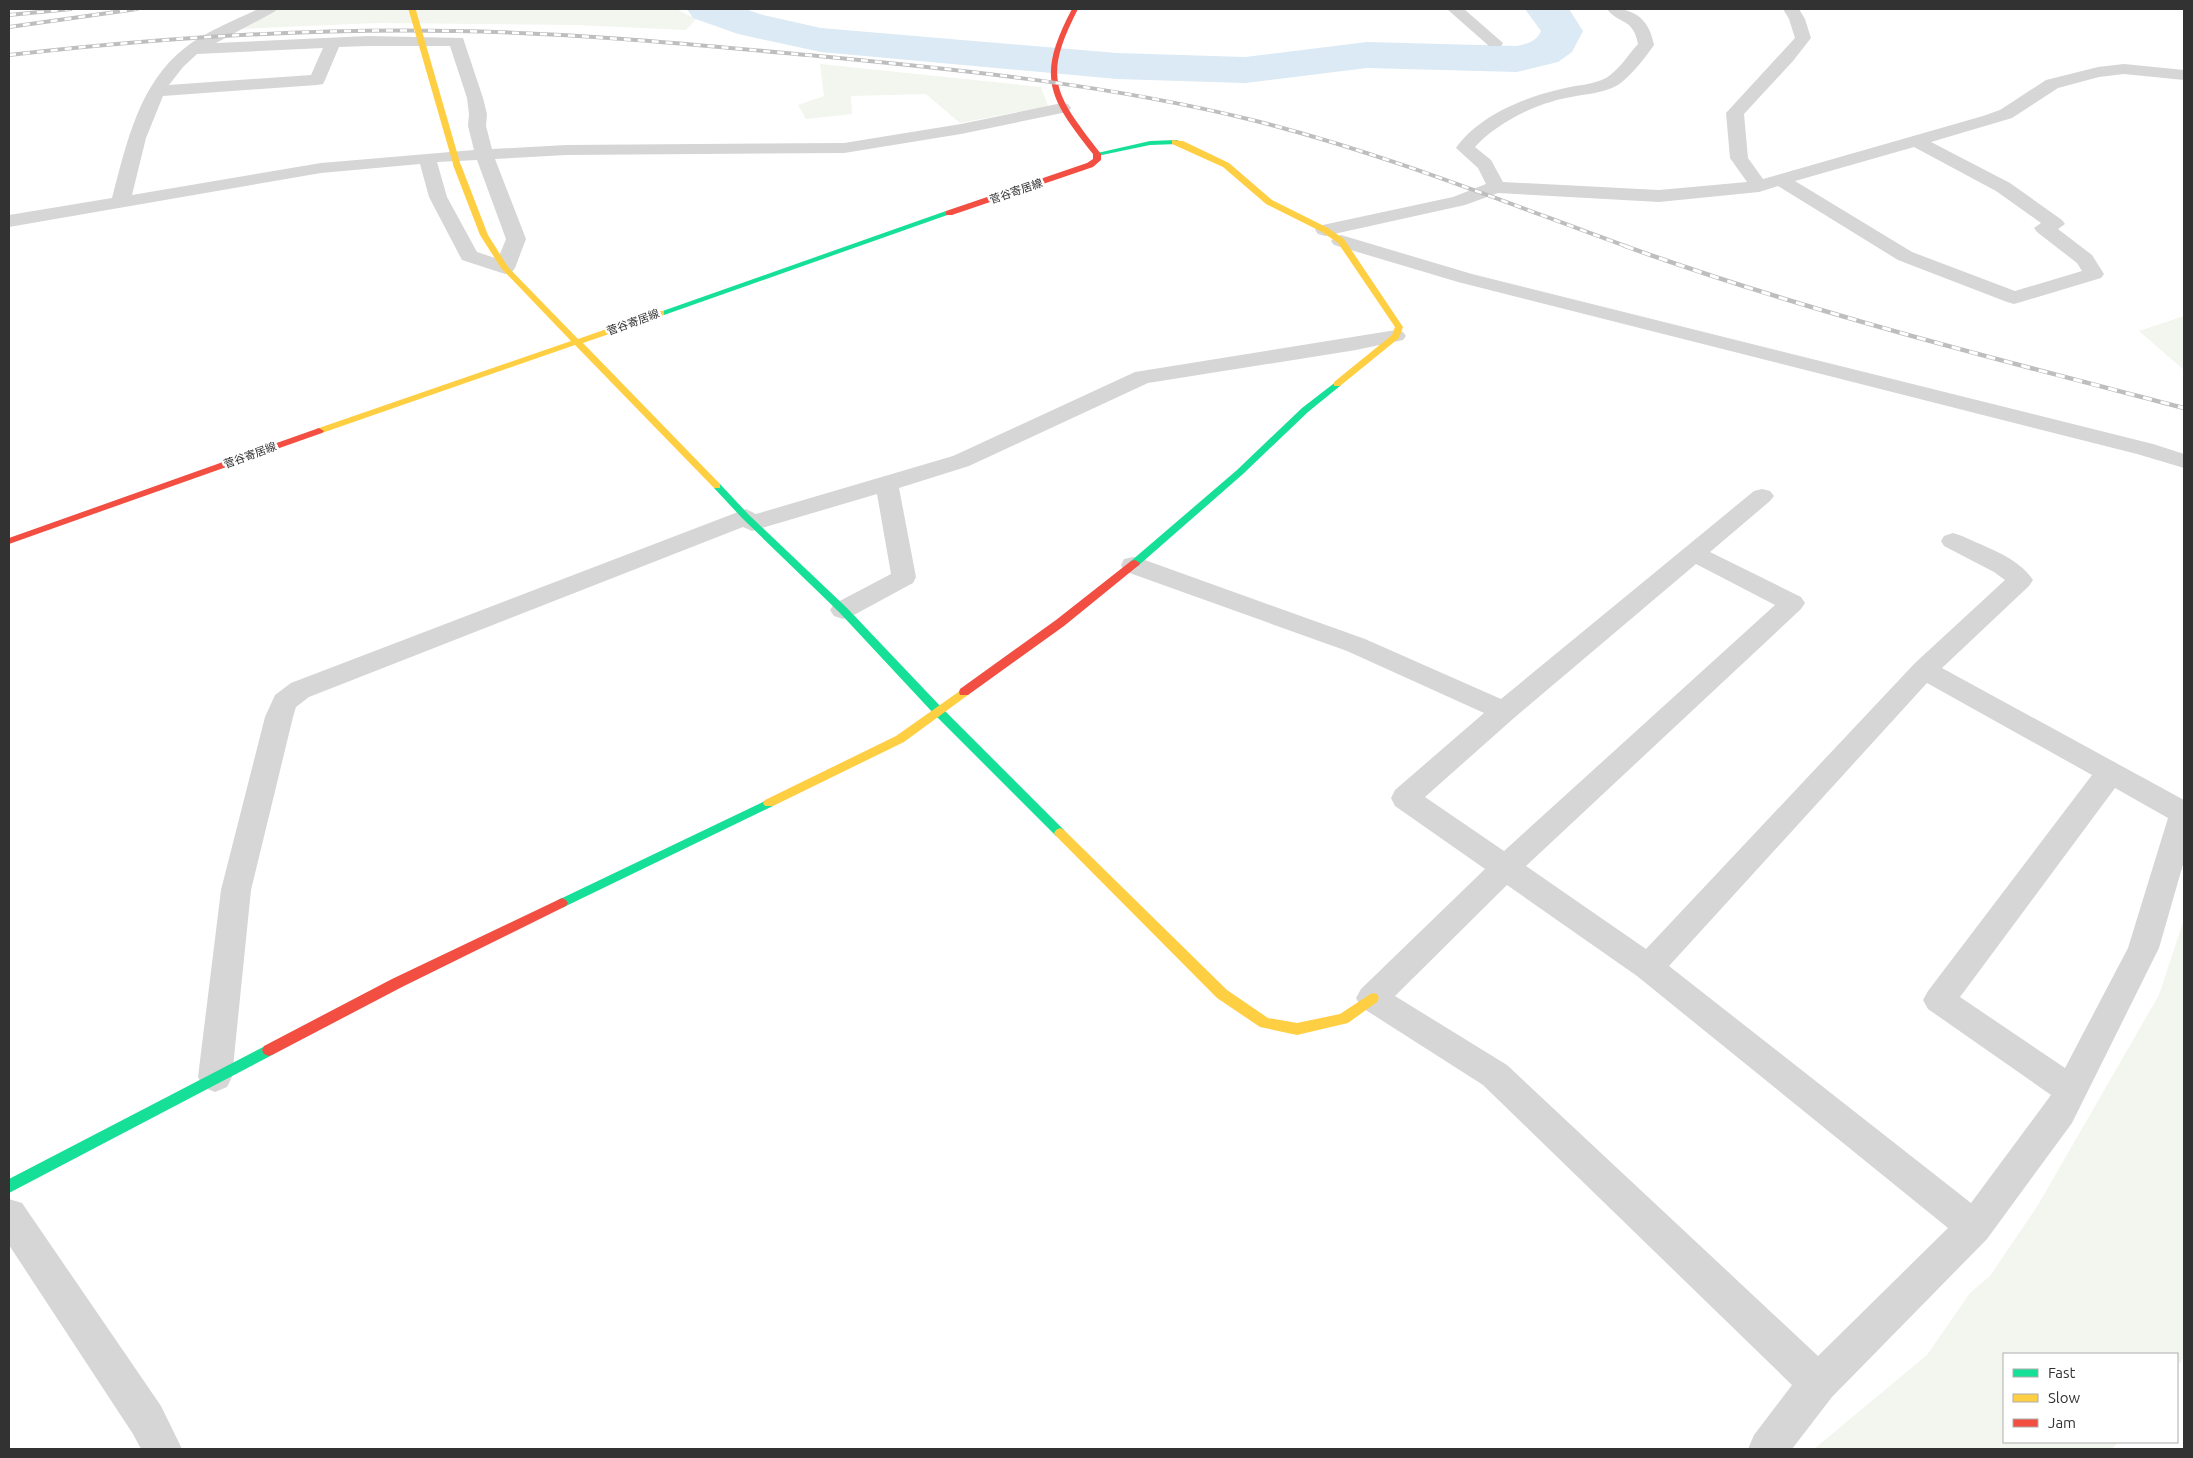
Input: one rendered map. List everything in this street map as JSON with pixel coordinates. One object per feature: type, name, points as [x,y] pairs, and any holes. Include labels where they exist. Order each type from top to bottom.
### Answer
[{"type":"street","points":[[121,201],[138,133],[156,91],[183,57],[193,49],[269,9]]},
{"type":"street","points":[[412,9],[457,166],[484,235],[505,268],[749,520],[843,610],[939,712],[1210,983],[1244,1010],[1266,1023],[1297,1029],[1343,1018],[1372,998],[1505,868],[1792,603],[1693,552]]},
{"type":"street","points":[[1075,9],[1061,31],[1053,56],[1053,73],[1062,108],[1097,154],[1158,142],[1180,143],[1226,165],[1269,202],[1333,235],[1465,278],[2145,449],[2184,461]]},
{"type":"street","points":[[1455,9],[1495,43]]},
{"type":"street","points":[[1496,187],[1490,169],[1484,162],[1465,148],[1494,124],[1533,102],[1586,90],[1612,80],[1646,44],[1644,32],[1634,19],[1615,9]]},
{"type":"street","points":[[1759,186],[1739,158],[1735,113],[1746,98],[1792,54],[1803,38],[1797,19],[1791,9]]},
{"type":"street","points":[[193,49],[412,40],[457,41],[475,98],[477,126],[484,154],[516,239],[505,268]]},
{"type":"street","points":[[156,91],[317,80],[333,43]]},
{"type":"street","points":[[1333,235],[1458,201],[1496,187],[1659,196],[1759,186],[1918,142],[2006,114],[2052,84],[2090,74],[2124,69],[2184,75]]},
{"type":"street","points":[[9,220],[321,168],[428,158],[566,150],[844,148],[961,129],[1062,108]]},
{"type":"street","points":[[1780,180],[1905,256],[2014,298],[2094,274],[2085,259],[2044,228],[2055,224],[2002,187],[1918,142]]},
{"type":"street","name":"菅谷寄居線","points":[[9,541],[440,388],[1060,176],[1090,165],[1097,160],[1097,154]]},
{"type":"street","points":[[428,158],[438,197],[469,256],[505,268]]},
{"type":"street","points":[[9,1186],[397,983],[900,739],[939,712],[1060,623],[1133,565],[1240,472],[1305,410],[1396,336],[1399,327],[1333,235]]},
{"type":"street","points":[[215,1077],[236,890],[278,717],[285,702],[300,690],[749,520],[887,484],[961,461],[1143,376],[1356,344],[1396,336]]},
{"type":"street","points":[[843,610],[904,578],[887,484]]},
{"type":"street","points":[[1762,496],[1504,711],[1405,798],[1648,967],[1974,1227]]},
{"type":"street","points":[[1648,967],[1924,670],[2020,580],[2003,566],[1953,541]]},
{"type":"street","points":[[1133,565],[1356,645],[1504,711]]},
{"type":"street","points":[[1768,1449],[1818,1383],[1974,1227],[2060,1112],[2143,948],[2184,813],[1924,670]]},
{"type":"street","points":[[2071,1090],[1939,1000],[2110,773]]},
{"type":"street","points":[[1372,998],[1495,1075],[1818,1383]]},
{"type":"street","points":[[9,1215],[147,1420],[162,1449]]},
{"type":"shaded area","points":[[278,9],[676,9],[696,19],[686,30],[576,25],[376,23],[239,29]]},
{"type":"shaded area","points":[[820,64],[1041,87],[1048,106],[960,123],[926,94],[851,96],[852,114],[806,119],[798,105],[824,96]]},
{"type":"shaded area","points":[[2184,316],[2184,370],[2139,331]]},
{"type":"shaded area","points":[[2184,919],[2184,1357],[2178,1366],[2178,1353],[2003,1353],[2003,1443],[2117,1443],[2112,1449],[1814,1449],[1927,1355],[1970,1293],[1990,1276],[2038,1205],[2159,995]]},
{"type":"waterway","points":[[707,9],[752,25],[821,40],[1117,66],[1245,70],[1367,55],[1517,59],[1543,53],[1557,43],[1562,31],[1554,16],[1545,9]]},
{"type":"railway","points":[[9,15],[71,9]]},
{"type":"railway","points":[[9,27],[137,9]]},
{"type":"railway","points":[[9,55],[176,39],[287,33],[399,30],[455,31],[637,40],[982,73],[1145,97],[1252,120],[1395,162],[1628,247]]},
{"type":"railway","points":[[1625,246],[1694,270],[1833,313],[1973,353],[2184,408]]},
{"type":"traffic: fast","points":[[1097,154],[1150,143],[1175,142]]},
{"type":"traffic: fast","points":[[661,313],[949,213]]},
{"type":"traffic: fast","points":[[1135,563],[1240,472],[1305,410],[1337,384]]},
{"type":"traffic: fast","points":[[717,486],[746,517],[843,610],[939,712],[1060,833]]},
{"type":"traffic: fast","points":[[562,903],[769,803]]},
{"type":"traffic: fast","points":[[9,1186],[269,1050]]},
{"type":"traffic: slow","points":[[412,9],[457,165]]},
{"type":"traffic: slow","points":[[1175,142],[1226,165],[1269,202],[1325,230],[1341,241],[1399,327],[1396,336],[1337,384]]},
{"type":"traffic: slow","points":[[457,165],[484,235],[505,268],[717,486]]},
{"type":"traffic: slow","points":[[319,431],[661,313]]},
{"type":"traffic: slow","points":[[769,803],[900,739],[964,692]]},
{"type":"traffic: slow","points":[[1060,833],[1222,994],[1265,1023],[1297,1029],[1343,1019],[1372,998]]},
{"type":"traffic: jam","points":[[949,213],[1090,165],[1097,160],[1097,154],[1060,102],[1055,86],[1053,70],[1056,52],[1063,32],[1075,9]]},
{"type":"traffic: jam","points":[[9,541],[319,431]]},
{"type":"traffic: jam","points":[[964,692],[1060,623],[1135,563]]},
{"type":"traffic: jam","points":[[269,1050],[397,983],[562,903]]}]
